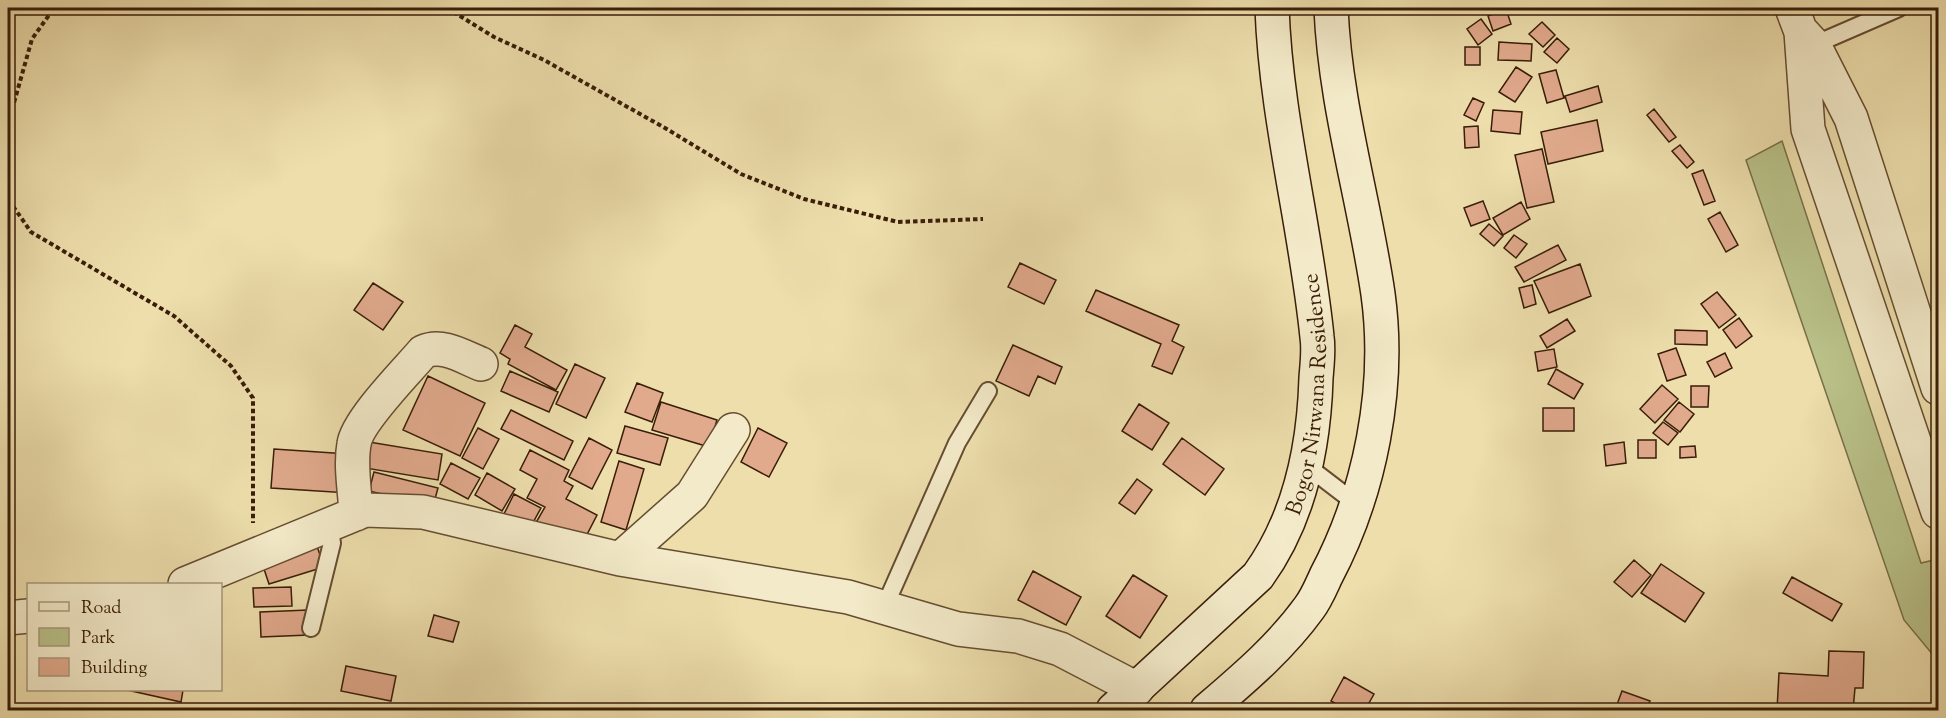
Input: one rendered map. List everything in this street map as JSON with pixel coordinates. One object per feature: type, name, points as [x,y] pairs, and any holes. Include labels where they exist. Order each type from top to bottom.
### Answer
[{"type":"street","name":"Bogor Nirwana Residence","points":[[1113,711],[1258,576],[1271,558],[1291,517],[1307,466],[1315,425],[1318,339],[1283,118],[1272,8]]},
{"type":"street","points":[[1217,707],[1281,644],[1311,606],[1338,554],[1358,506],[1376,420],[1382,343],[1377,294],[1348,147],[1331,8]]},
{"type":"street","points":[[1802,33],[1851,118],[1938,388]]},
{"type":"street","points":[[1802,33],[1808,129],[1938,512]]},
{"type":"street","points":[[343,519],[354,441],[360,427],[423,352],[432,348],[441,348],[481,364]]},
{"type":"street","points":[[620,559],[692,495],[733,430]]},
{"type":"street","points":[[190,583],[343,519],[385,509],[423,512],[620,559],[848,597],[958,629],[1018,636],[1060,649],[1137,689]]},
{"type":"street","points":[[8,618],[27,616]]},
{"type":"lane","points":[[1802,33],[1899,8]]},
{"type":"lane","points":[[884,608],[957,443],[988,391]]},
{"type":"lane","points":[[1307,466],[1358,506]]},
{"type":"lane","points":[[311,628],[332,543],[343,519]]},
{"type":"path","points":[[8,124],[32,39],[54,8]]},
{"type":"path","points":[[447,8],[494,37],[544,60],[665,128],[741,174],[783,191],[814,202],[898,222],[983,219]]},
{"type":"path","points":[[8,193],[8,199],[31,232],[174,316],[231,366],[253,398],[254,555]]},
{"type":"green space","points":[[1782,141],[1921,563],[1938,559],[1938,661],[1904,620],[1746,160]]},
{"type":"building","points":[[1506,9],[1511,24],[1493,31],[1488,16]]},
{"type":"building","points":[[1481,19],[1492,34],[1478,45],[1467,29]]},
{"type":"building","points":[[1542,22],[1555,35],[1543,47],[1529,34]]},
{"type":"building","points":[[1557,38],[1569,49],[1557,63],[1544,52]]},
{"type":"building","points":[[1499,42],[1532,44],[1531,61],[1498,60]]},
{"type":"building","points":[[1465,47],[1480,47],[1480,65],[1465,65]]},
{"type":"building","points":[[1516,67],[1532,77],[1515,102],[1499,92]]},
{"type":"building","points":[[1556,70],[1564,98],[1547,103],[1539,74]]},
{"type":"building","points":[[1598,86],[1602,102],[1570,112],[1565,96]]},
{"type":"building","points":[[1473,98],[1484,103],[1476,121],[1464,115]]},
{"type":"building","points":[[1654,109],[1676,137],[1669,142],[1647,115]]},
{"type":"building","points":[[1493,110],[1522,112],[1520,134],[1491,131]]},
{"type":"building","points":[[1597,120],[1603,151],[1548,164],[1541,132]]},
{"type":"building","points":[[1478,126],[1479,147],[1465,148],[1464,127]]},
{"type":"building","points":[[1680,145],[1694,162],[1687,168],[1672,151]]},
{"type":"building","points":[[1542,149],[1554,202],[1527,208],[1515,155]]},
{"type":"building","points":[[1703,170],[1715,201],[1704,205],[1692,174]]},
{"type":"building","points":[[1483,201],[1490,219],[1471,226],[1464,208]]},
{"type":"building","points":[[1521,202],[1530,219],[1503,235],[1493,218]]},
{"type":"building","points":[[1720,212],[1738,245],[1726,252],[1708,219]]},
{"type":"building","points":[[1489,224],[1503,236],[1494,246],[1480,234]]},
{"type":"building","points":[[1514,235],[1527,244],[1516,258],[1504,248]]},
{"type":"building","points":[[1558,245],[1566,260],[1524,282],[1515,267]]},
{"type":"building","points":[[1020,263],[1056,280],[1044,304],[1008,287]]},
{"type":"building","points":[[1580,264],[1591,296],[1549,313],[1534,281]]},
{"type":"building","points":[[373,283],[403,302],[383,330],[354,310]]},
{"type":"building","points":[[1532,285],[1536,304],[1524,308],[1519,288]]},
{"type":"building","points":[[1096,290],[1179,325],[1172,341],[1184,347],[1172,374],[1152,366],[1161,344],[1086,311]]},
{"type":"building","points":[[1717,292],[1736,315],[1719,328],[1701,304]]},
{"type":"building","points":[[1739,318],[1752,336],[1736,348],[1723,330]]},
{"type":"building","points":[[1567,319],[1575,331],[1547,348],[1540,336]]},
{"type":"building","points":[[515,325],[532,334],[525,347],[567,370],[556,390],[508,364],[510,359],[500,353]]},
{"type":"building","points":[[1675,330],[1707,331],[1707,345],[1675,344]]},
{"type":"building","points":[[1013,345],[1062,367],[1055,384],[1038,376],[1029,396],[996,381]]},
{"type":"building","points":[[1676,348],[1686,375],[1667,381],[1658,354]]},
{"type":"building","points":[[1554,349],[1557,367],[1538,371],[1535,352]]},
{"type":"building","points":[[1725,353],[1732,368],[1715,377],[1707,362]]},
{"type":"building","points":[[575,364],[605,378],[586,418],[556,404]]},
{"type":"building","points":[[1556,369],[1583,384],[1574,399],[1548,384]]},
{"type":"building","points":[[510,371],[558,392],[549,412],[501,391]]},
{"type":"building","points":[[428,376],[485,403],[460,456],[403,430]]},
{"type":"building","points":[[637,383],[663,393],[652,422],[625,412]]},
{"type":"building","points":[[1662,385],[1678,399],[1655,423],[1640,409]]},
{"type":"building","points":[[1691,386],[1709,386],[1708,407],[1691,407]]},
{"type":"building","points":[[661,402],[717,420],[709,447],[652,430]]},
{"type":"building","points":[[1679,402],[1694,414],[1680,432],[1664,420]]},
{"type":"building","points":[[1139,404],[1169,423],[1152,450],[1122,431]]},
{"type":"building","points":[[1543,408],[1574,408],[1574,431],[1543,431]]},
{"type":"building","points":[[511,410],[573,441],[564,460],[501,429]]},
{"type":"building","points":[[1663,422],[1678,433],[1668,445],[1653,433]]},
{"type":"building","points":[[625,426],[668,438],[660,465],[617,453]]},
{"type":"building","points":[[478,428],[499,439],[483,469],[462,458]]},
{"type":"building","points":[[758,428],[787,443],[769,477],[741,462]]},
{"type":"building","points":[[589,438],[612,450],[592,489],[569,477]]},
{"type":"building","points":[[1182,438],[1224,469],[1205,495],[1163,464]]},
{"type":"building","points":[[1638,440],[1656,440],[1656,458],[1638,458]]},
{"type":"building","points":[[369,442],[442,454],[438,480],[365,468]]},
{"type":"building","points":[[1624,442],[1626,463],[1606,466],[1604,445]]},
{"type":"building","points":[[1695,446],[1696,457],[1680,458],[1680,447]]},
{"type":"building","points":[[274,449],[348,454],[349,493],[271,488]]},
{"type":"building","points":[[530,450],[569,470],[564,481],[573,486],[566,499],[597,515],[579,550],[534,526],[545,507],[527,498],[537,479],[520,470]]},
{"type":"building","points":[[619,461],[644,469],[626,530],[601,522]]},
{"type":"building","points":[[451,463],[480,478],[468,499],[440,484]]},
{"type":"building","points":[[374,472],[438,488],[433,506],[369,491]]},
{"type":"building","points":[[487,473],[515,489],[502,511],[475,495]]},
{"type":"building","points":[[1137,479],[1152,490],[1135,514],[1119,503]]},
{"type":"building","points":[[514,494],[541,508],[530,528],[504,514]]},
{"type":"building","points":[[315,540],[324,567],[269,584],[260,557]]},
{"type":"building","points":[[1634,560],[1651,575],[1632,597],[1614,582]]},
{"type":"building","points":[[1661,564],[1704,593],[1685,622],[1641,593]]},
{"type":"building","points":[[1033,571],[1081,597],[1066,625],[1018,600]]},
{"type":"building","points":[[1133,575],[1167,596],[1140,638],[1106,616]]},
{"type":"building","points":[[1792,577],[1842,604],[1832,621],[1783,593]]},
{"type":"building","points":[[291,587],[292,606],[254,607],[253,588]]},
{"type":"building","points":[[308,610],[309,635],[261,637],[260,612]]},
{"type":"building","points":[[434,615],[459,622],[453,642],[428,636]]},
{"type":"building","points":[[1829,651],[1864,652],[1863,688],[1855,688],[1853,710],[1777,710],[1779,673],[1828,676]]},
{"type":"building","points":[[346,666],[396,676],[391,701],[341,691]]},
{"type":"building","points":[[1344,677],[1374,694],[1365,710],[1347,710],[1331,701]]},
{"type":"building","points":[[132,691],[183,691],[181,702]]},
{"type":"building","points":[[1622,691],[1650,701],[1646,710],[1615,710]]}]
